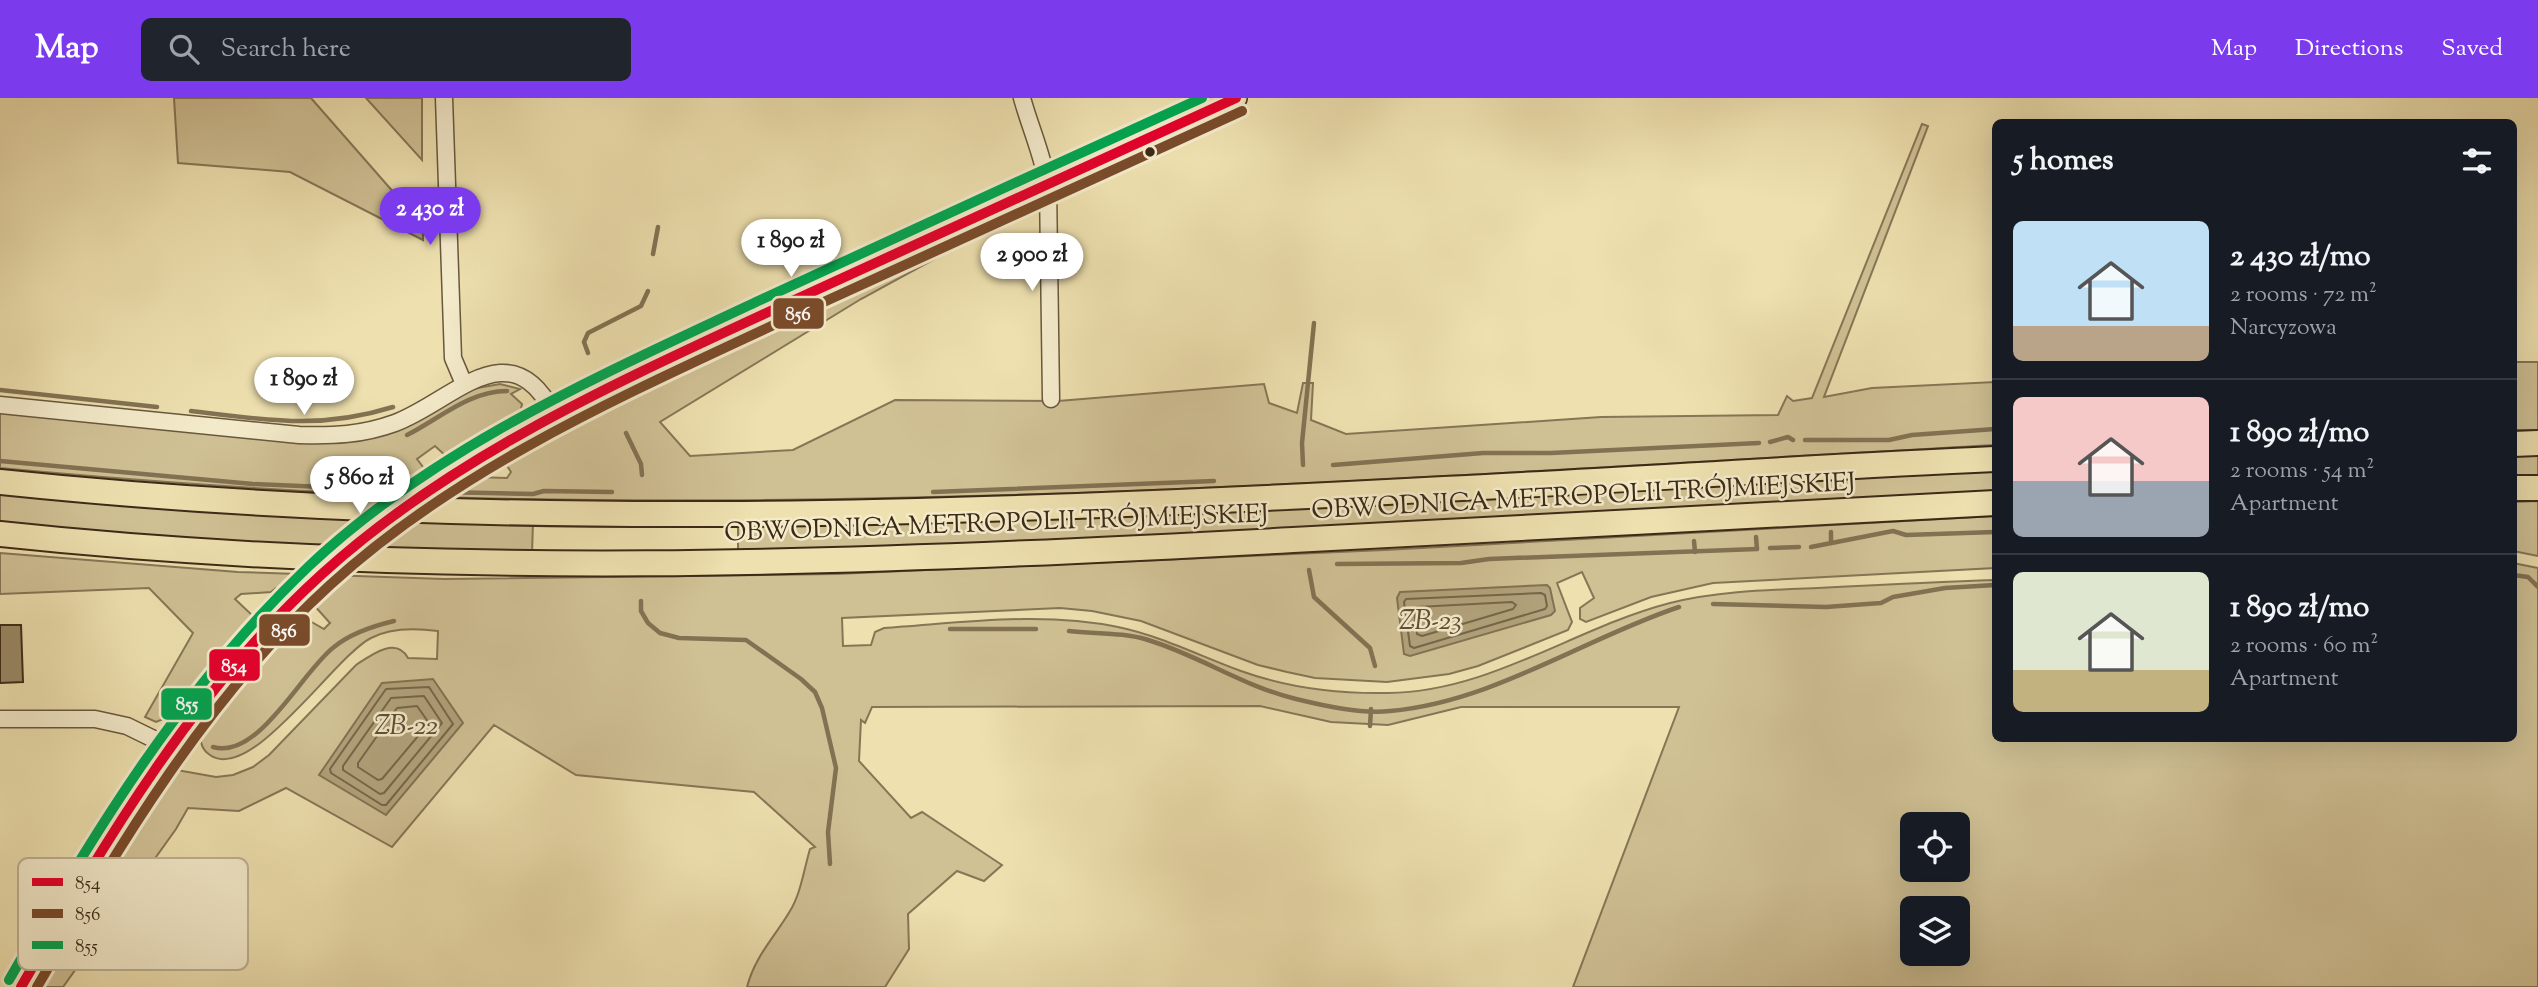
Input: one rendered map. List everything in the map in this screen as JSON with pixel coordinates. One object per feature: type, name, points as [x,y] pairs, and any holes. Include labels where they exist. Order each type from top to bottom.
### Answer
[{"type":"highway","points":[[2517,444],[2538,443]]},
{"type":"highway","name":"OBWODNICA METROPOLII TRÓJMIEJSKIEJ","points":[[0,482],[244,503],[401,510],[738,513],[1188,502],[1992,459]]},
{"type":"highway","points":[[2517,488],[2538,488]]},
{"type":"highway","name":"OBWODNICA METROPOLII TRÓJMIEJSKIEJ","points":[[0,534],[212,552],[533,563],[738,562],[1184,547],[1992,502]]},
{"type":"main road","points":[[98,858],[170,747],[267,628],[373,532],[456,472],[554,414],[1236,98]]},
{"type":"main road","points":[[21,987],[31,970]]},
{"type":"street","points":[[444,98],[453,358],[464,384]]},
{"type":"street","points":[[1021,98],[1037,152],[1045,168],[1048,186],[1051,398]]},
{"type":"street","points":[[0,405],[299,435],[342,436],[364,433],[397,422],[464,384],[486,375],[507,372],[528,379],[544,394],[554,414]]},
{"type":"street","points":[[0,719],[94,719],[128,726],[170,747]]},
{"type":"shaded area","points":[[174,98],[311,98],[423,226],[423,240],[290,172],[178,163]]},
{"type":"shaded area","points":[[366,98],[422,98],[422,160]]},
{"type":"shaded area","points":[[1922,124],[1928,126],[1824,397],[1872,388],[1992,382],[1992,445],[1258,486],[889,498],[521,499],[391,495],[195,484],[0,468],[0,411],[313,442],[472,389],[500,384],[520,389],[511,394],[522,404],[520,413],[447,457],[435,446],[417,459],[426,471],[462,483],[474,477],[507,478],[511,472],[500,455],[536,433],[935,244],[940,256],[861,299],[660,422],[690,456],[793,450],[895,400],[1058,401],[1264,384],[1269,403],[1297,413],[1303,383],[1313,383],[1311,420],[1346,434],[1601,417],[1778,415],[1787,396],[1793,401],[1812,398]]},
{"type":"shaded area","points":[[2517,362],[2538,362],[2538,430],[2517,430]]},
{"type":"shaded area","points":[[2517,453],[2538,453],[2538,479],[2517,479]]},
{"type":"shaded area","points":[[1992,468],[1992,493],[1092,541],[738,553],[738,523]]},
{"type":"shaded area","points":[[0,491],[533,522],[532,554],[363,550],[0,527]]},
{"type":"shaded area","points":[[2538,501],[2538,556],[2517,552],[2517,502]]},
{"type":"shaded area","points":[[1992,516],[1992,568],[1713,583],[1651,597],[1586,622],[1580,619],[1580,608],[1594,598],[1582,572],[1557,583],[1572,622],[1568,630],[1478,666],[1449,674],[1387,682],[1315,678],[1287,672],[1258,665],[1141,621],[1092,611],[1060,608],[842,618],[843,646],[871,645],[875,632],[884,628],[1030,619],[1089,622],[1134,631],[1277,682],[1332,691],[1388,693],[1425,690],[1462,682],[1497,671],[1635,614],[1688,599],[1762,590],[1992,580],[1992,742],[2517,742],[2517,564],[2538,568],[2538,987],[1573,987],[1679,707],[1461,707],[1388,725],[1331,722],[1260,706],[872,707],[865,723],[861,720],[859,761],[911,818],[922,812],[1002,865],[984,881],[957,871],[908,914],[909,949],[885,987],[747,987],[760,956],[794,904],[810,849],[815,847],[754,792],[576,775],[494,725],[392,847],[286,788],[239,811],[188,808],[155,858],[112,858],[166,775],[177,770],[216,777],[233,775],[253,767],[269,755],[356,665],[369,657],[383,650],[397,648],[408,658],[437,659],[438,631],[404,629],[371,638],[355,649],[269,735],[247,751],[227,759],[210,755],[204,750],[202,727],[294,612],[324,629],[330,623],[312,603],[318,597],[276,588],[271,592],[241,594],[235,599],[254,617],[166,718],[156,722],[145,717],[193,633],[149,588],[0,594],[0,553],[238,572],[444,579],[836,574],[1385,550]]},
{"type":"shaded area","points":[[42,970],[75,970],[63,987],[30,987]]},
{"type":"water","name":"ZB-23","points":[[1547,585],[1555,611],[1551,615],[1410,656],[1404,654],[1397,598],[1400,592]]},
{"type":"water","name":"ZB-22","points":[[433,679],[463,723],[386,815],[319,775],[382,683]]},
{"type":"building","points":[[0,625],[21,625],[23,682],[0,683]]},
{"type":"waterway","points":[[653,254],[658,227]]},
{"type":"waterway","points":[[588,353],[584,342],[588,333],[641,306],[648,291]]},
{"type":"waterway","points":[[1303,465],[1302,443],[1314,323]]},
{"type":"waterway","points":[[0,390],[157,407]]},
{"type":"waterway","points":[[407,435],[467,401],[493,392],[507,391]]},
{"type":"waterway","points":[[191,411],[268,420],[316,421],[341,419],[393,407]]},
{"type":"waterway","points":[[1805,440],[1889,440],[1912,435],[1992,429]]},
{"type":"waterway","points":[[626,433],[641,464],[642,475]]},
{"type":"waterway","points":[[1770,442],[1788,437],[1793,440]]},
{"type":"waterway","points":[[1333,465],[1483,453],[1551,453],[1759,443]]},
{"type":"waterway","points":[[0,461],[253,484],[416,491]]},
{"type":"waterway","points":[[933,492],[1214,481]]},
{"type":"waterway","points":[[442,492],[612,492]]},
{"type":"waterway","points":[[1811,547],[1893,531],[1906,535],[1992,532]]},
{"type":"waterway","points":[[1831,532],[1831,543]]},
{"type":"waterway","points":[[1756,537],[1757,549]]},
{"type":"waterway","points":[[1694,541],[1695,552]]},
{"type":"waterway","points":[[1770,548],[1799,547]]},
{"type":"waterway","points":[[1337,564],[1461,563],[1489,559],[1757,549]]},
{"type":"waterway","points":[[1309,570],[1314,597],[1370,648],[1375,666]]},
{"type":"waterway","points":[[2517,576],[2528,577],[2538,587]]},
{"type":"waterway","points":[[1713,604],[1826,607],[1881,603],[1893,597],[1945,588],[1992,585]]},
{"type":"waterway","points":[[641,601],[641,611],[648,623],[660,633],[679,638],[746,640],[815,692],[822,708],[836,768],[828,832],[830,864]]},
{"type":"waterway","points":[[1069,631],[1138,637],[1167,646],[1277,694],[1331,707],[1379,712],[1428,705],[1501,683],[1643,620],[1679,607]]},
{"type":"waterway","points":[[213,747],[230,747],[247,740],[279,711],[334,647],[362,631],[394,621]]},
{"type":"waterway","points":[[950,629],[1036,629]]},
{"type":"waterway","points":[[1370,726],[1371,709]]},
{"type":"transit line","name":"855","points":[[81,858],[144,762],[221,660],[309,566],[358,523],[410,485],[465,449],[638,357],[1202,98]]},
{"type":"transit line","name":"854","points":[[98,858],[156,768],[233,666],[322,574],[373,531],[426,493],[539,424],[657,364],[1236,98]]},
{"type":"transit line","name":"856","points":[[114,858],[168,774],[244,675],[330,585],[380,543],[433,504],[545,437],[662,377],[1242,111]]},
{"type":"transit line","name":"855","points":[[9,980],[18,965]]},
{"type":"transit line","name":"854","points":[[21,987],[31,970]]},
{"type":"transit line","name":"856","points":[[37,987],[47,970]]}]
